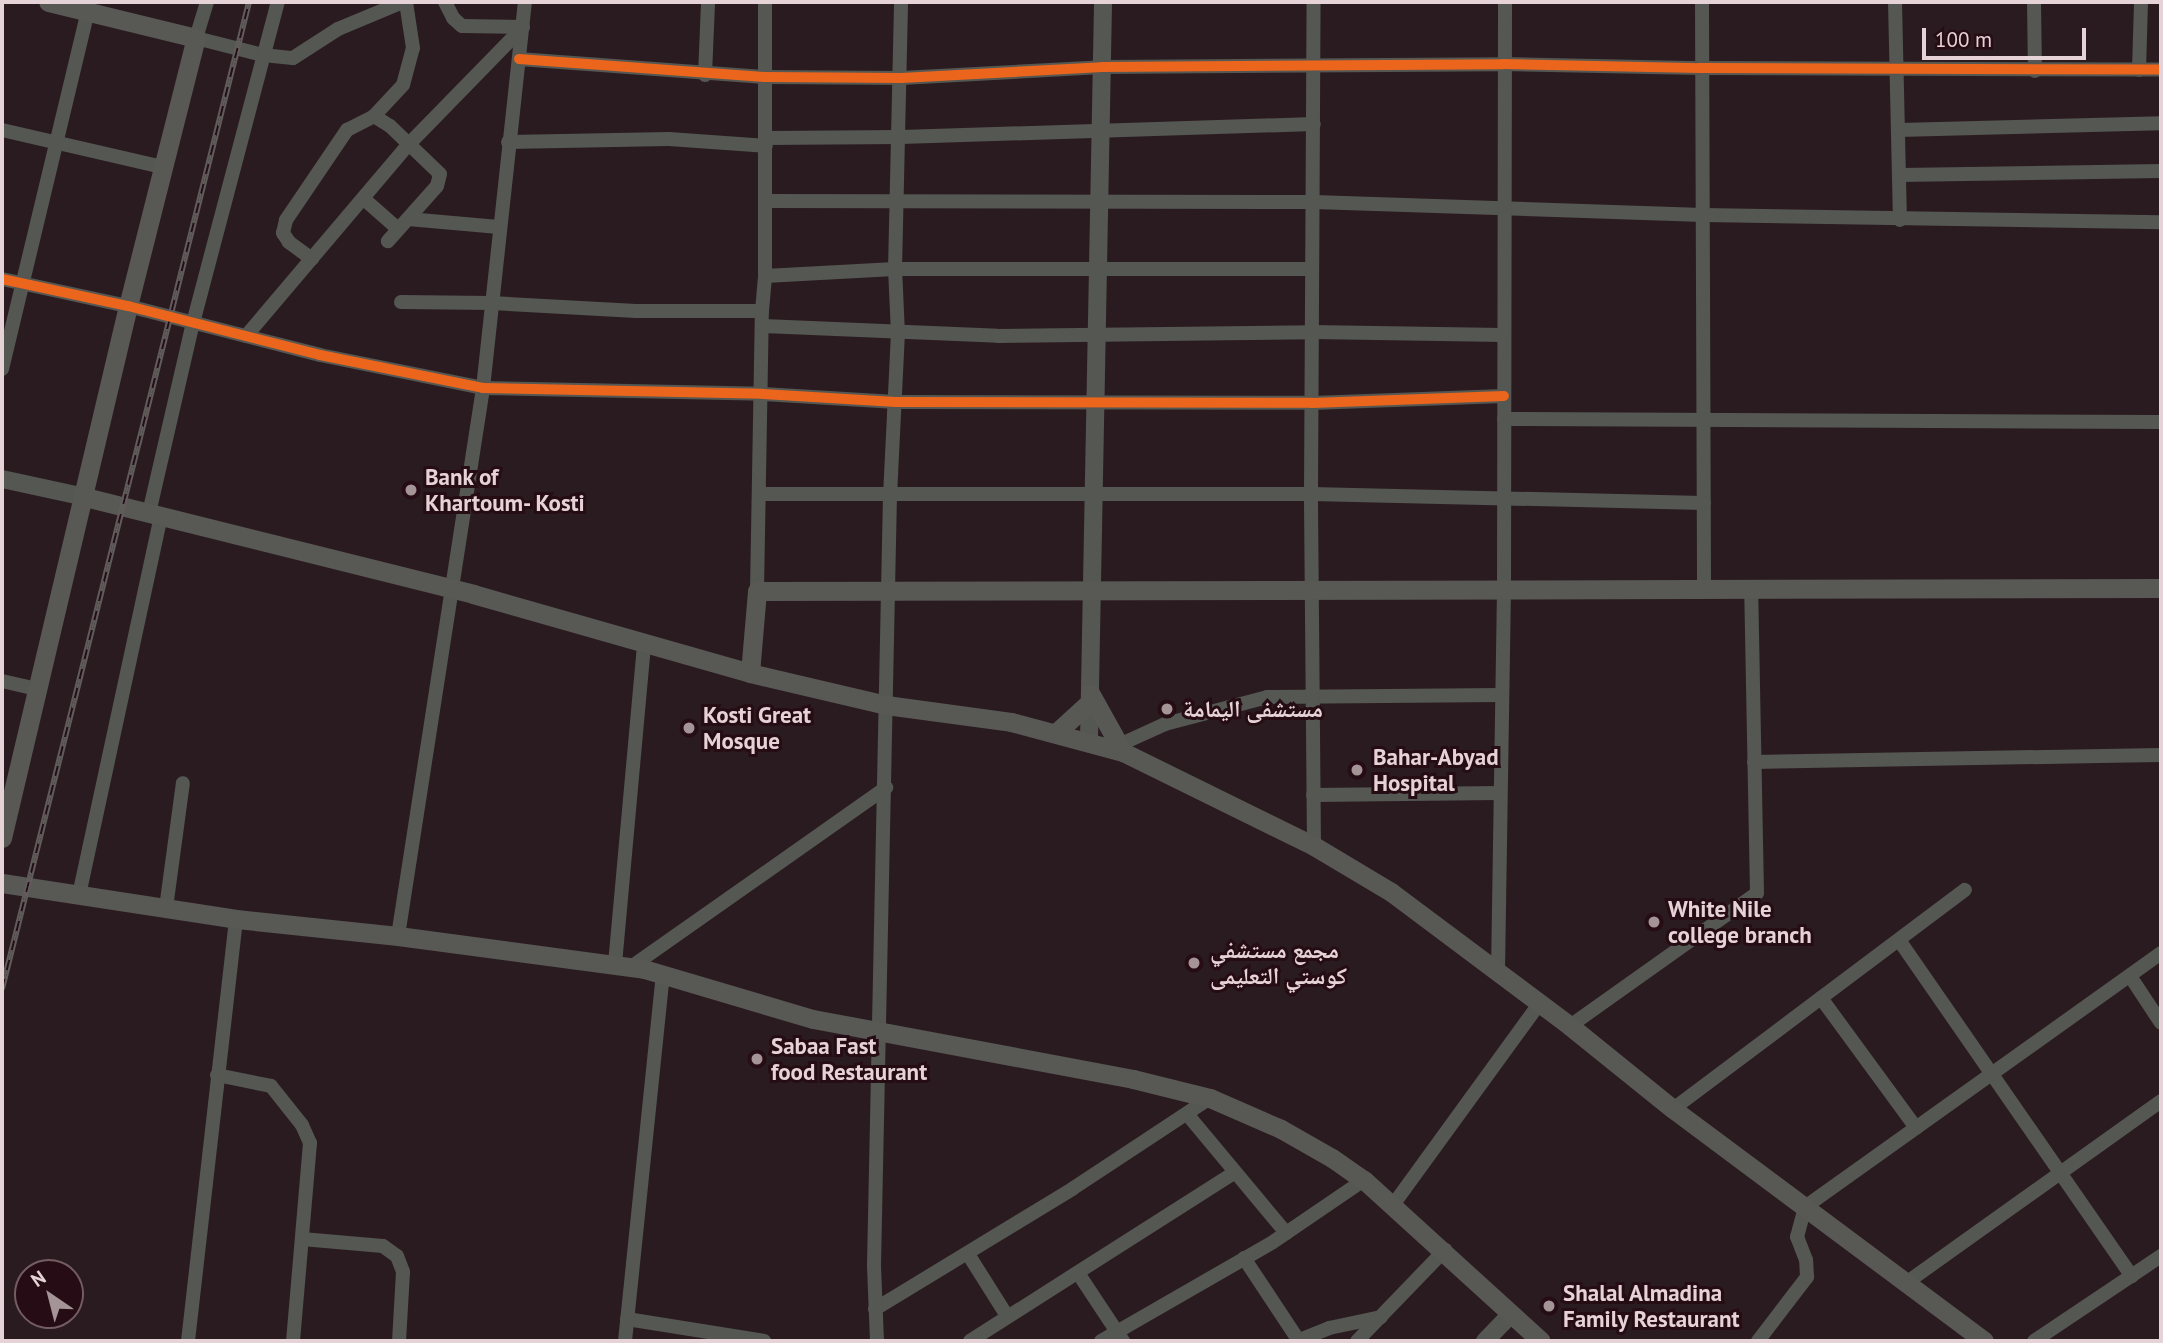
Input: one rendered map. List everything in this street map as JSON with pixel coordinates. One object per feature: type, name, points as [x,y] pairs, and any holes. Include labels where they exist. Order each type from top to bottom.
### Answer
[{"type":"main road","points":[[2,838],[36,689],[85,497],[128,306],[196,38],[48,2]]},
{"type":"main road","points":[[85,497],[451,588],[750,673],[886,705],[1011,722],[1121,748],[1314,846],[1391,892],[1540,1003],[1673,1109],[1984,1341]]},
{"type":"main road","points":[[750,673],[757,591],[2161,587]]},
{"type":"main road","points":[[1056,732],[1090,697],[1121,748]]},
{"type":"main road","points":[[2,883],[236,919],[398,936],[623,965],[663,973],[774,1010],[880,1034],[1133,1079],[1210,1098],[1281,1129],[1364,1180],[1445,1250],[1541,1341]]},
{"type":"street","points":[[207,2],[196,38],[263,55],[293,58],[338,29],[405,2],[413,48],[403,85],[374,116],[347,130],[286,220],[283,233],[289,242],[312,259]]},
{"type":"street","points":[[79,895],[193,323],[278,2]]},
{"type":"street","points":[[445,2],[453,19],[462,26],[523,27]]},
{"type":"street","points":[[398,936],[483,388],[525,2]]},
{"type":"street","points":[[705,75],[708,2]]},
{"type":"street","points":[[757,591],[763,326],[761,311],[765,276],[765,2]]},
{"type":"street","points":[[877,1341],[875,1309],[890,496],[898,334],[895,269],[901,137],[901,2]]},
{"type":"street","points":[[1089,740],[1103,2]]},
{"type":"street","points":[[1314,2],[1311,495],[1314,846]]},
{"type":"street","points":[[1498,971],[1504,587],[1502,210],[1505,2]]},
{"type":"street","points":[[1702,2],[1700,68],[1705,422],[1704,587]]},
{"type":"street","points":[[1895,2],[1900,220]]},
{"type":"street","points":[[2034,2],[2035,71]]},
{"type":"street","points":[[2139,70],[2141,2]]},
{"type":"street","points":[[2,369],[88,10]]},
{"type":"street","points":[[246,337],[409,144],[523,27]]},
{"type":"street","points":[[519,60],[705,75],[901,78],[1102,67],[1503,64],[1700,68],[2161,70]]},
{"type":"street","points":[[374,116],[440,174],[437,186],[388,241]]},
{"type":"street","points":[[1899,130],[2161,123]]},
{"type":"street","points":[[508,142],[669,139],[766,142],[1314,124]]},
{"type":"street","points":[[2,130],[162,167]]},
{"type":"street","points":[[1900,175],[2161,170]]},
{"type":"street","points":[[363,199],[403,224],[499,227]]},
{"type":"street","points":[[765,201],[1314,202],[1502,210],[1900,220],[2161,222]]},
{"type":"street","points":[[765,276],[895,269],[1312,269]]},
{"type":"street","points":[[2,279],[128,306],[246,337],[483,388],[762,394],[896,402],[1312,403],[1504,396]]},
{"type":"street","points":[[401,302],[492,303],[636,311],[761,311]]},
{"type":"street","points":[[763,326],[898,334],[1098,336],[1312,332],[1503,335]]},
{"type":"street","points":[[1504,419],[2161,422]]},
{"type":"street","points":[[2,479],[85,497]]},
{"type":"street","points":[[760,494],[1311,495],[1704,503]]},
{"type":"street","points":[[1570,1027],[1757,893],[1751,588]]},
{"type":"street","points":[[623,965],[644,644]]},
{"type":"street","points":[[2,681],[36,689]]},
{"type":"street","points":[[1121,748],[1155,727],[1267,697],[1501,695]]},
{"type":"street","points":[[1754,762],[2161,755]]},
{"type":"street","points":[[166,908],[183,783]]},
{"type":"street","points":[[623,965],[886,789]]},
{"type":"street","points":[[1313,795],[1500,793]]},
{"type":"street","points":[[1673,1109],[1965,890]]},
{"type":"street","points":[[188,1341],[216,1075],[236,919]]},
{"type":"street","points":[[1899,940],[2132,1276]]},
{"type":"street","points":[[1758,1341],[1807,1277],[1805,1260],[1797,1237],[1805,1207],[2161,953]]},
{"type":"street","points":[[625,1341],[663,973]]},
{"type":"street","points":[[2130,976],[2161,1023]]},
{"type":"street","points":[[1821,998],[1916,1128]]},
{"type":"street","points":[[1392,1205],[1540,1003]]},
{"type":"street","points":[[216,1075],[271,1086],[302,1125],[311,1150],[293,1341]]},
{"type":"street","points":[[875,1309],[968,1254],[1210,1098]]},
{"type":"street","points":[[1906,1283],[2161,1101]]},
{"type":"street","points":[[1186,1114],[1286,1233]]},
{"type":"street","points":[[970,1341],[1235,1172]]},
{"type":"street","points":[[1101,1341],[1120,1336],[1286,1233],[1364,1180]]},
{"type":"street","points":[[302,1239],[383,1246],[397,1256],[403,1272],[399,1341]]},
{"type":"street","points":[[1357,1341],[1445,1250]]},
{"type":"street","points":[[968,1254],[1007,1316]]},
{"type":"street","points":[[2034,1341],[2161,1256]]},
{"type":"street","points":[[1244,1258],[1298,1341],[1329,1328],[1381,1317]]},
{"type":"street","points":[[1079,1273],[1120,1336]]},
{"type":"street","points":[[1486,1341],[1511,1314]]},
{"type":"street","points":[[627,1320],[764,1341]]},
{"type":"railway","points":[[2,989],[249,2]]},
{"type":"cycle path","points":[[519,59],[765,77],[901,78],[1102,67],[1503,64],[1700,68],[2161,70]]},
{"type":"cycle path","points":[[2,279],[128,306],[320,355],[483,388],[763,394],[896,402],[1312,403],[1504,396]]},
{"type":"place","name":"Bank of Khartoum- Kosti","points":[[411,490]]},
{"type":"place","name":"مستشفى اليمامة","points":[[1167,709]]},
{"type":"place","name":"Kosti Great Mosque","points":[[689,728]]},
{"type":"place","name":"Bahar-Abyad Hospital","points":[[1357,770]]},
{"type":"place","name":"White Nile college branch","points":[[1654,922]]},
{"type":"place","name":"مجمع مستشفي كوستي التعليمى","points":[[1194,963]]},
{"type":"place","name":"Sabaa Fast food Restaurant","points":[[757,1059]]},
{"type":"place","name":"Shalal Almadina Family Restaurant","points":[[1549,1306]]}]
